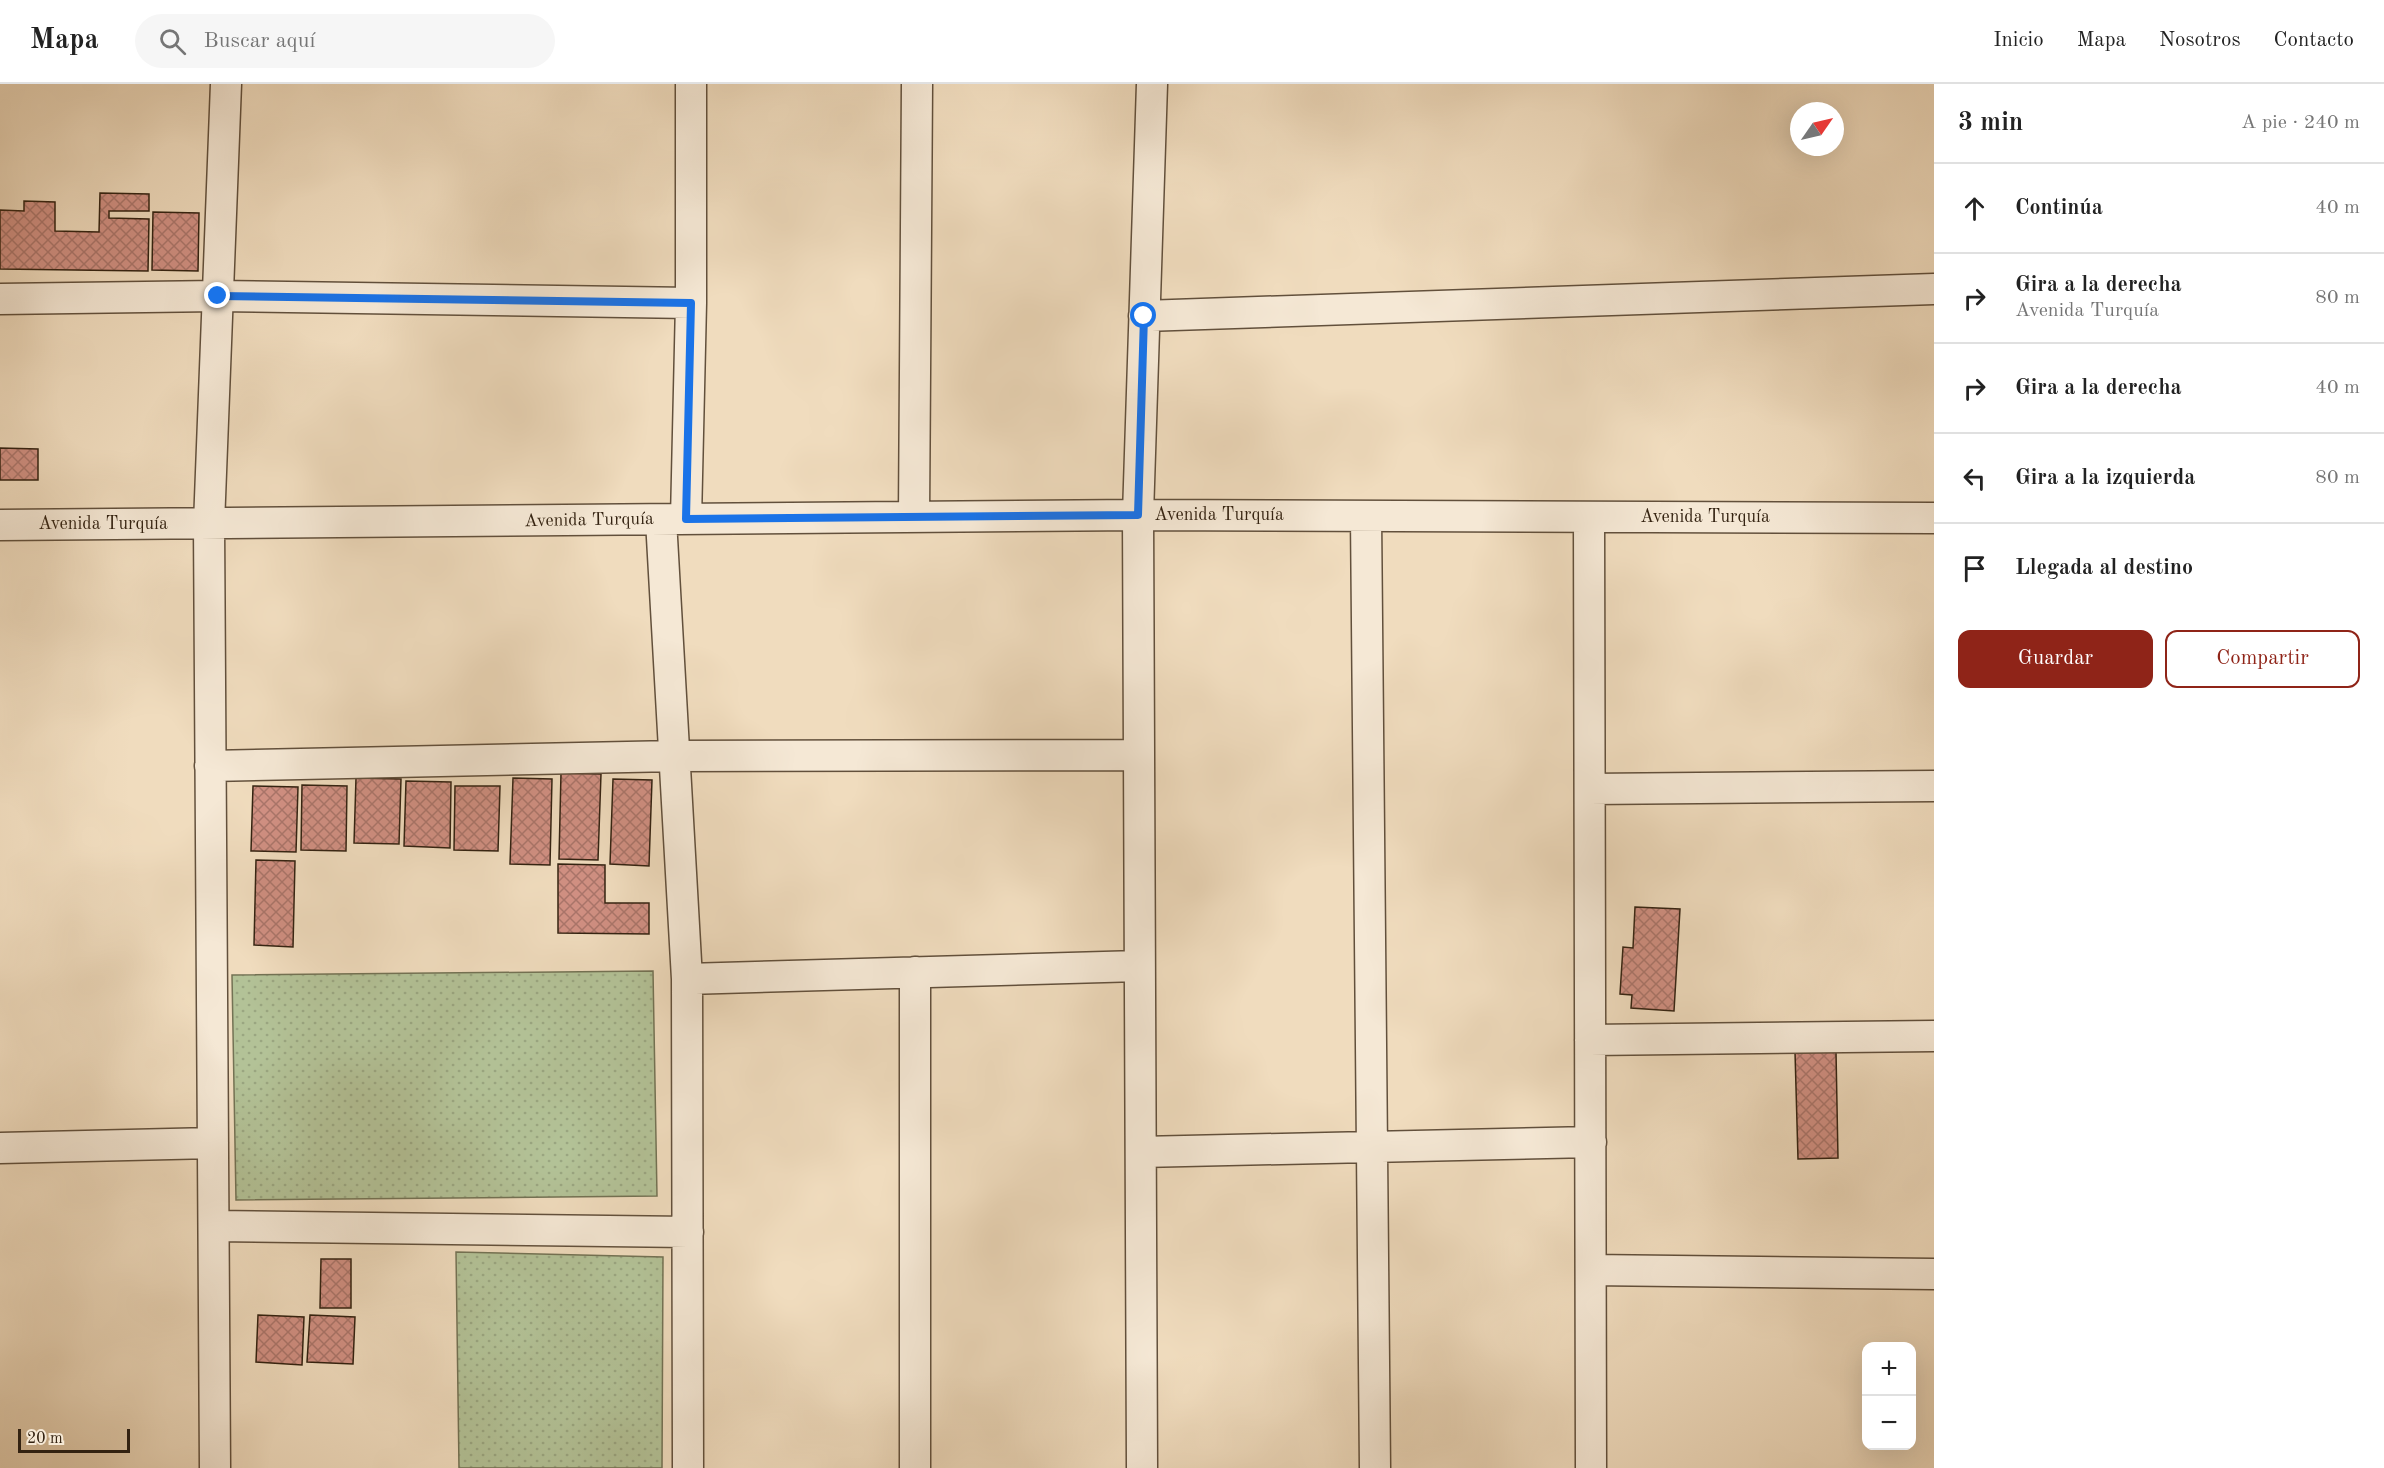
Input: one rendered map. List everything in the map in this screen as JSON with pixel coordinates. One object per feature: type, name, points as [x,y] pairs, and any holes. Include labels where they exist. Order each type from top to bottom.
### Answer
[{"type":"street","points":[[215,1468],[209,524],[225,84]]},
{"type":"street","points":[[688,1468],[687,979],[675,756],[674,519],[691,303],[691,84]]},
{"type":"street","points":[[915,517],[917,84]]},
{"type":"street","points":[[1142,1468],[1138,515],[1152,84]]},
{"type":"street","points":[[1144,316],[1934,288]]},
{"type":"street","points":[[0,299],[218,296],[691,303]]},
{"type":"street","name":"Avenida Turquía","points":[[0,525],[1138,515],[1934,518]]},
{"type":"street","points":[[1366,516],[1375,1468]]},
{"type":"street","points":[[1589,517],[1591,1468]]},
{"type":"street","points":[[210,766],[675,756],[1139,755]]},
{"type":"street","points":[[1590,789],[1934,786]]},
{"type":"street","points":[[687,979],[1139,966]]},
{"type":"street","points":[[915,972],[915,1468]]},
{"type":"street","points":[[1590,1040],[1934,1036]]},
{"type":"street","points":[[1141,1152],[1591,1142]]},
{"type":"street","points":[[0,1148],[213,1143]]},
{"type":"street","points":[[214,1226],[687,1232]]},
{"type":"street","points":[[1591,1270],[1934,1274]]},
{"type":"green space","points":[[653,971],[657,1196],[236,1200],[232,975]]},
{"type":"green space","points":[[456,1252],[663,1257],[662,1468],[459,1468]]},
{"type":"building","points":[[100,193],[149,194],[149,211],[109,211],[109,218],[149,219],[148,271],[0,269],[0,210],[24,211],[24,201],[55,202],[55,231],[99,232]]},
{"type":"building","points":[[153,212],[199,213],[198,271],[152,270]]},
{"type":"building","points":[[0,448],[38,449],[38,480],[0,480]]},
{"type":"building","points":[[561,773],[601,774],[598,860],[559,859]]},
{"type":"building","points":[[356,778],[401,779],[399,844],[354,843]]},
{"type":"building","points":[[513,778],[552,779],[550,865],[510,864]]},
{"type":"building","points":[[613,779],[652,780],[649,866],[610,864]]},
{"type":"building","points":[[406,781],[451,782],[450,848],[404,846]]},
{"type":"building","points":[[302,785],[347,786],[346,851],[301,850]]},
{"type":"building","points":[[253,786],[298,787],[296,852],[251,851]]},
{"type":"building","points":[[455,786],[500,786],[498,851],[454,850]]},
{"type":"building","points":[[256,860],[295,861],[293,947],[254,945]]},
{"type":"building","points":[[558,864],[605,865],[605,903],[649,903],[649,934],[558,933]]},
{"type":"building","points":[[1635,907],[1680,909],[1674,1011],[1631,1008],[1632,995],[1620,994],[1623,947],[1633,948]]},
{"type":"building","points":[[1795,1052],[1836,1052],[1838,1158],[1798,1159]]},
{"type":"building","points":[[321,1259],[351,1259],[351,1308],[320,1308]]},
{"type":"building","points":[[258,1315],[304,1317],[302,1365],[256,1362]]},
{"type":"building","points":[[310,1315],[355,1317],[353,1364],[307,1362]]},
{"type":"route","points":[[218,296],[691,303],[686,519],[1138,515],[1144,316]]}]
